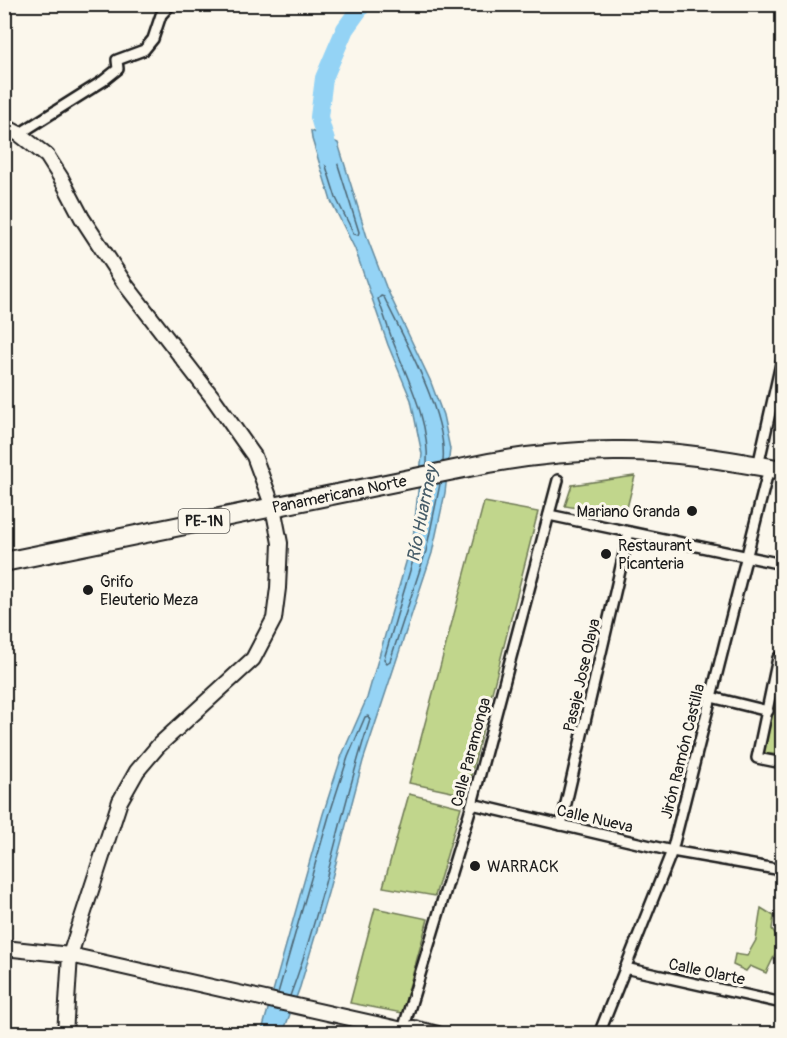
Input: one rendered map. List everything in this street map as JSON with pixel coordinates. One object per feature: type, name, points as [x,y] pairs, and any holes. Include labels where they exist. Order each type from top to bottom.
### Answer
[{"type":"highway","name":"Panamericana Norte","points":[[4,562],[459,468],[535,456],[615,451],[671,453],[770,468]]},
{"type":"street","points":[[19,134],[103,81],[118,69],[117,60],[144,50],[153,39],[161,15],[171,4]]},
{"type":"street","points":[[4,126],[19,134],[47,156],[82,218],[125,284],[213,398],[254,456],[273,507],[280,543],[274,619],[253,659],[159,745],[137,771],[120,801],[70,955],[65,1034]]},
{"type":"street","name":"Jirón Ramón Castilla","points":[[599,1034],[672,851],[770,468],[783,359]]},
{"type":"street","name":"Calle Paramonga","points":[[404,1032],[472,804],[558,480]]},
{"type":"street","points":[[549,514],[783,564]]},
{"type":"street","name":"Pasaje Jose Olaya","points":[[561,825],[629,532]]},
{"type":"street","points":[[783,659],[778,658],[757,758],[783,764]]},
{"type":"street","points":[[711,697],[768,711]]},
{"type":"street","name":"Calle Nueva","points":[[472,804],[672,851],[783,870]]},
{"type":"street","points":[[4,948],[70,955],[262,997],[369,1028],[404,1032],[414,1028],[438,1034]]},
{"type":"street","name":"Calle Olarte","points":[[625,968],[783,1003]]},
{"type":"green space","points":[[635,476],[625,516],[565,506],[572,485]]},
{"type":"green space","points":[[484,502],[538,512],[466,795],[409,783]]},
{"type":"green space","points":[[782,671],[782,755],[763,753]]},
{"type":"green space","points":[[409,794],[461,807],[435,896],[383,887]]},
{"type":"green space","points":[[375,908],[428,919],[402,1013],[350,1003]]},
{"type":"green space","points":[[761,908],[774,916],[772,929],[781,942],[766,973],[750,966],[746,971],[733,965],[735,954],[747,956],[756,940]]},
{"type":"water","name":"Río Huarmey","points":[[311,131],[338,143],[368,240],[386,287],[430,380],[443,415],[450,449],[445,493],[432,553],[363,761],[300,987],[283,1033],[261,1034],[323,814],[342,755],[367,698],[413,538],[422,454],[411,400],[388,345],[355,249],[331,201]]},
{"type":"waterway","name":"Río Huarmey","points":[[331,158],[319,117],[324,78],[345,29],[363,4]]},
{"type":"place","name":"Mariano Granda","points":[[692,511]]},
{"type":"place","name":"Restaurant Picanteria","points":[[606,554]]},
{"type":"place","name":"Grifo Eleuterio Meza","points":[[88,590]]},
{"type":"place","name":"WARRACK","points":[[475,866]]}]
